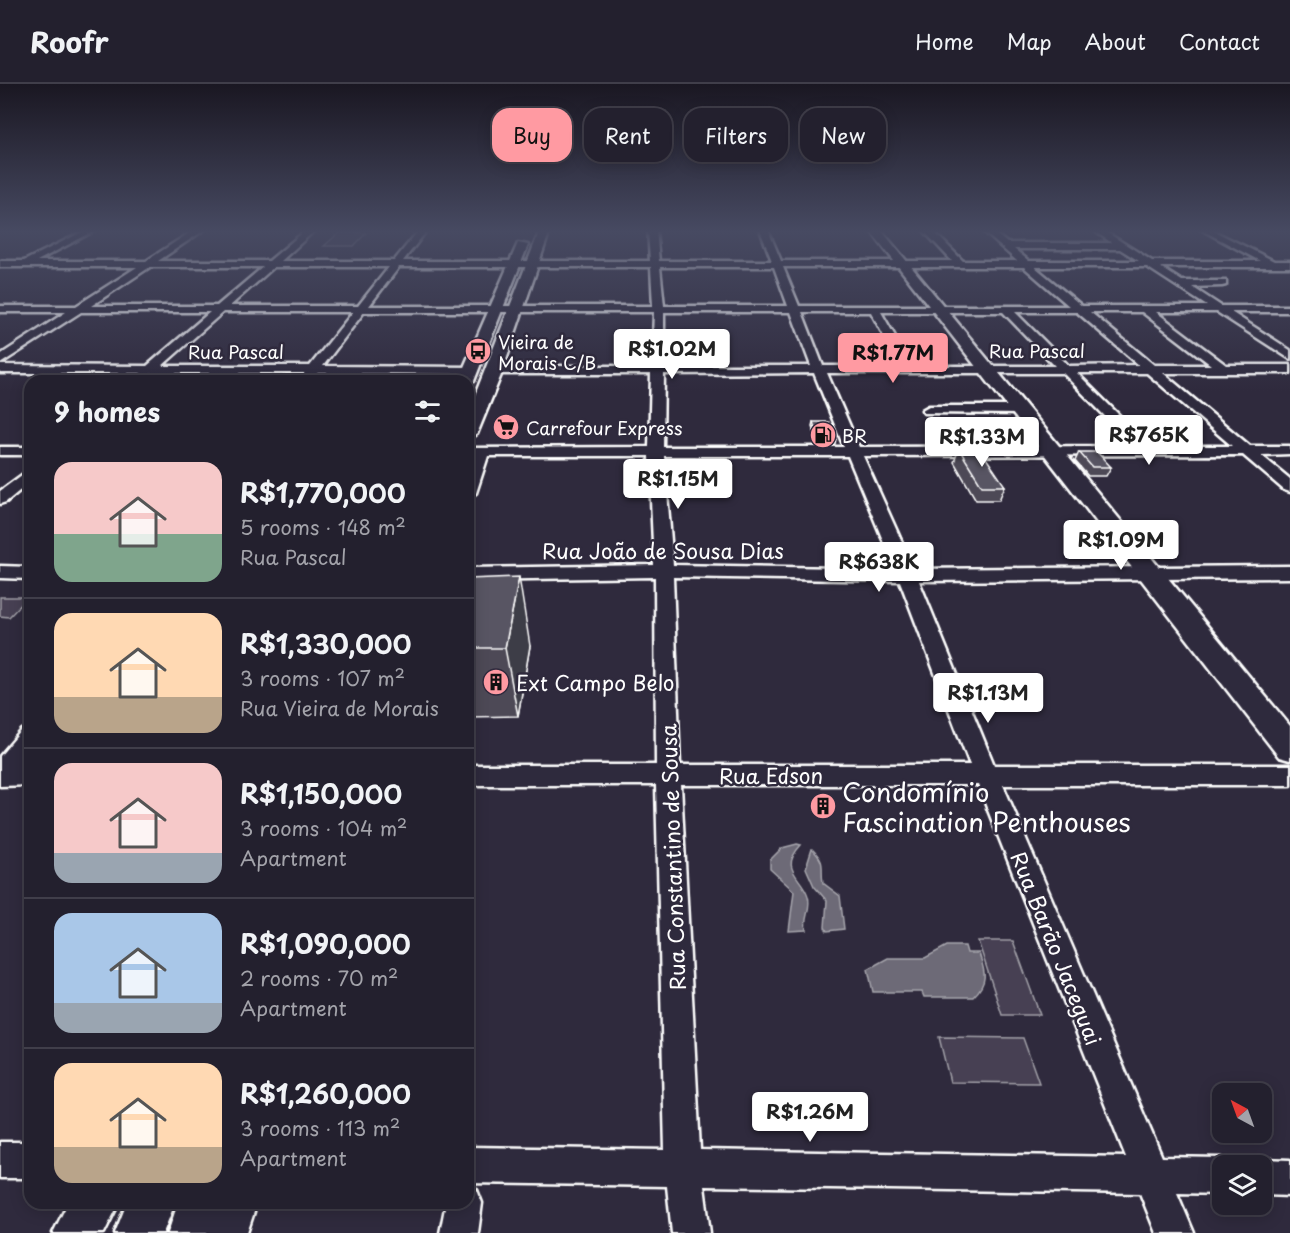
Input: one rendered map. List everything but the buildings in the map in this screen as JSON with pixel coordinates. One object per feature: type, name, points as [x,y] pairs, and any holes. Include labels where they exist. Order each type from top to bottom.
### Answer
[{"type":"main road","points":[[469,375],[505,284]]},
{"type":"main road","points":[[474,420],[495,370],[525,284]]},
{"type":"main road","points":[[919,284],[1290,748]]},
{"type":"main road","points":[[77,1233],[91,1209]]},
{"type":"main road","points":[[139,1233],[149,1209]]},
{"type":"main road","points":[[192,1233],[200,1209]]},
{"type":"main road","points":[[223,1233],[231,1209]]},
{"type":"street","points":[[0,360],[117,284]]},
{"type":"street","points":[[144,375],[250,284]]},
{"type":"street","points":[[310,375],[381,284]]},
{"type":"street","name":"Rua Constantino de Sousa","points":[[657,284],[656,452],[664,571],[668,775],[683,1168],[691,1233]]},
{"type":"street","name":"Rua Barão Jaceguai","points":[[784,284],[907,575],[986,775],[1175,1233]]},
{"type":"street","points":[[1050,284],[1290,487]]},
{"type":"street","points":[[1181,284],[1222,284]]},
{"type":"street","points":[[1181,284],[1290,355]]},
{"type":"street","points":[[0,309],[1290,309]]},
{"type":"street","points":[[1006,309],[1146,450]]},
{"type":"street","points":[[1145,309],[1222,368]]},
{"type":"street","points":[[876,313],[907,368]]},
{"type":"street","name":"Rua Pascal","points":[[0,369],[314,369],[469,375]]},
{"type":"street","name":"Rua Pascal","points":[[495,370],[1290,369]]},
{"type":"street","points":[[929,410],[1019,410]]},
{"type":"street","points":[[475,452],[1290,450]]},
{"type":"street","points":[[0,451],[24,451]]},
{"type":"street","points":[[0,499],[24,479]]},
{"type":"street","name":"Rua João de Sousa Dias","points":[[474,574],[664,571],[907,575],[1290,572]]},
{"type":"street","points":[[0,572],[24,573]]},
{"type":"street","points":[[0,775],[24,744]]},
{"type":"street","points":[[0,775],[24,776]]},
{"type":"street","name":"Rua Edson","points":[[474,775],[1290,775]]},
{"type":"street","points":[[0,1160],[24,1160]]},
{"type":"street","points":[[474,1169],[683,1168],[1212,1176]]},
{"type":"street","points":[[1272,1177],[1290,1178]]},
{"type":"street","points":[[459,1233],[463,1209]]},
{"type":"shaded area","points":[[0,597],[24,597],[24,601],[9,617],[0,616]]},
{"type":"shaded area","points":[[801,845],[794,854],[792,867],[805,889],[809,905],[806,930],[789,931],[794,891],[770,869],[770,860],[782,848]]},
{"type":"shaded area","points":[[812,849],[821,862],[823,883],[840,896],[844,929],[827,931],[825,927],[827,901],[814,886],[806,868]]},
{"type":"shaded area","points":[[978,941],[1013,941],[1040,1015],[1002,1015]]},
{"type":"shaded area","points":[[947,946],[965,946],[967,953],[979,953],[984,981],[973,997],[924,997],[922,992],[873,992],[868,969],[888,958],[925,958]]},
{"type":"shaded area","points":[[939,1037],[1023,1038],[1039,1083],[950,1082]]},
{"type":"place","name":"Vieira de Morais C/B","points":[[478,351]]},
{"type":"place","name":"Carrefour Express","points":[[506,427]]},
{"type":"place","name":"BR","points":[[823,435]]},
{"type":"place","name":"Ext Campo Belo","points":[[496,682]]},
{"type":"place","name":"Condomínio Fascination Penthouses","points":[[823,806]]}]
